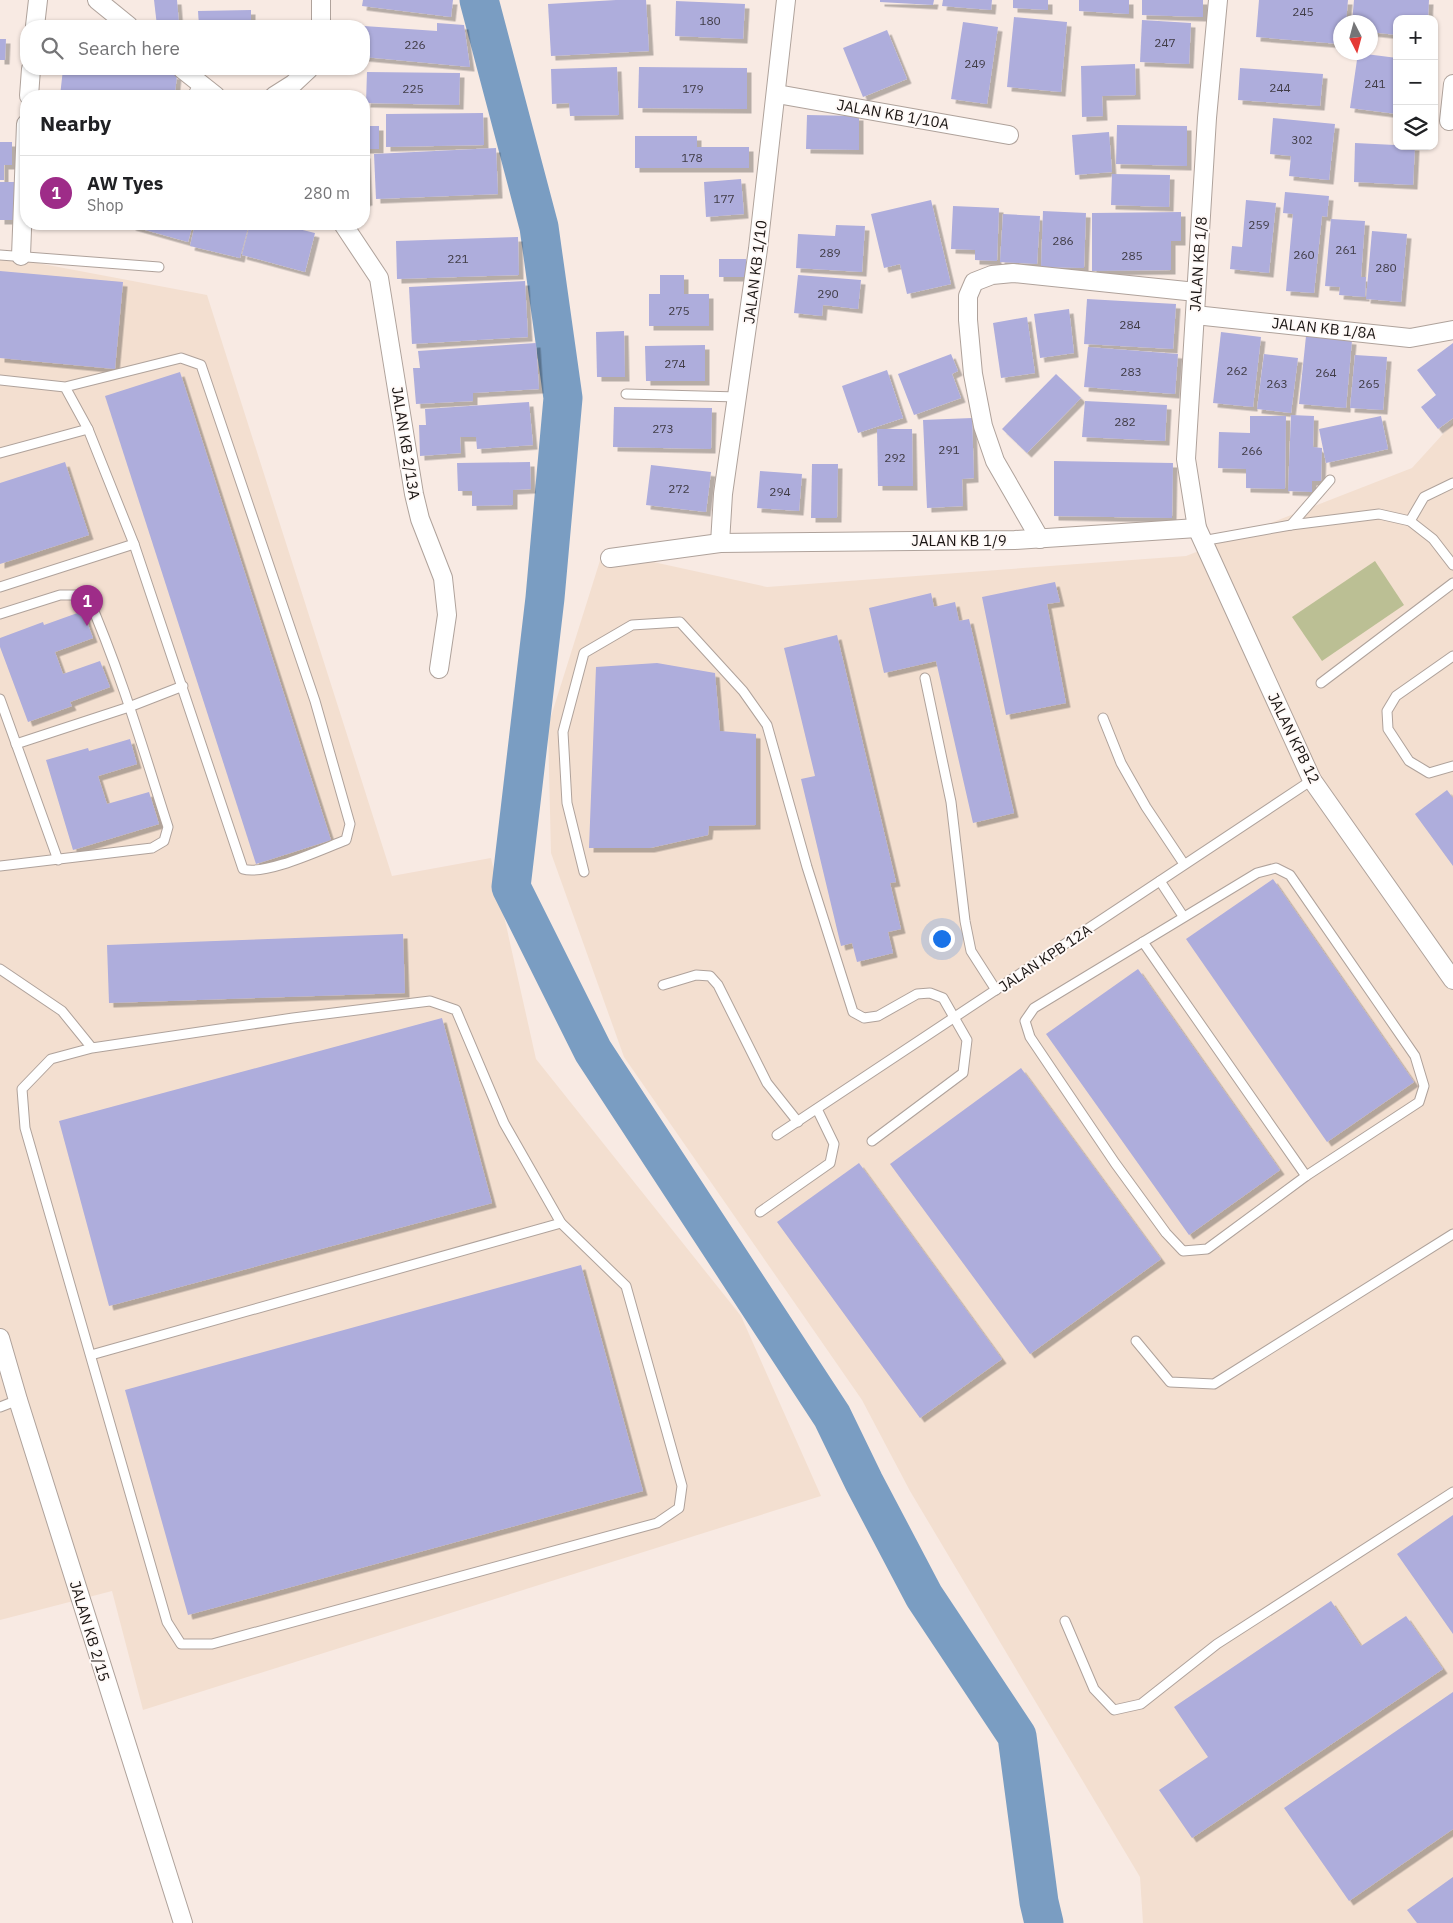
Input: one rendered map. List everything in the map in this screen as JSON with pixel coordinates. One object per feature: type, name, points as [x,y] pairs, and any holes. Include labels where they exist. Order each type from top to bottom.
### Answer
[{"type":"street","points":[[35,20],[38,0]]},
{"type":"street","points":[[97,0],[122,20]]},
{"type":"street","points":[[321,0],[321,20]]},
{"type":"street","name":"JALAN KB 1/10","points":[[720,543],[724,494],[777,94],[786,0]]},
{"type":"street","name":"JALAN KB 1/8","points":[[1199,535],[1186,459],[1207,118],[1218,0]]},
{"type":"street","points":[[29,90],[31,75]]},
{"type":"street","points":[[186,75],[195,90]]},
{"type":"street","points":[[284,90],[302,75]]},
{"type":"street","points":[[1448,121],[1453,84]]},
{"type":"street","name":"JALAN KB 1/10A","points":[[777,94],[1009,135]]},
{"type":"street","points":[[21,256],[22,230]]},
{"type":"street","name":"JALAN KB 2/13A","points":[[347,230],[379,278],[414,494],[420,519],[443,578],[447,615],[439,669]]},
{"type":"street","points":[[1040,539],[995,461],[983,426],[973,374],[968,320],[968,296],[974,282],[992,275],[1013,273],[1196,292]]},
{"type":"street","name":"JALAN KB 1/8A","points":[[1194,315],[1410,338],[1453,330]]},
{"type":"street","name":"JALAN KB 1/9","points":[[610,558],[720,543],[1199,535]]},
{"type":"street","name":"JALAN KPB 12","points":[[1199,535],[1312,780],[1453,980]]},
{"type":"street","name":"JALAN KB 2/15","points":[[0,1338],[182,1923]]},
{"type":"lane","points":[[0,255],[159,267]]},
{"type":"lane","points":[[0,380],[65,386],[181,358],[201,365],[238,480],[315,701],[350,824],[346,840],[266,870],[250,872],[243,869],[134,544],[88,429],[65,386]]},
{"type":"lane","points":[[626,394],[738,397]]},
{"type":"lane","points":[[0,453],[88,429]]},
{"type":"lane","points":[[1291,526],[1330,480]]},
{"type":"lane","points":[[1453,483],[1424,497],[1410,521],[1434,540],[1453,565]]},
{"type":"lane","name":"JALAN KB 1/9","points":[[1199,535],[1291,526],[1379,514],[1410,521]]},
{"type":"lane","points":[[0,588],[134,544]]},
{"type":"lane","points":[[1321,682],[1453,583]]},
{"type":"lane","points":[[0,614],[60,595],[88,595],[129,707],[168,827],[164,841],[152,848],[0,866]]},
{"type":"lane","points":[[584,872],[567,803],[563,732],[584,653],[632,625],[680,622],[743,691],[767,725],[807,867],[853,1012],[864,1018],[878,1016],[917,994],[930,994],[943,998],[967,1040],[963,1073],[872,1141]]},
{"type":"lane","points":[[1453,656],[1396,696],[1387,711],[1388,730],[1409,761],[1429,773],[1453,766]]},
{"type":"lane","points":[[925,678],[951,802],[965,921],[971,951],[996,990]]},
{"type":"lane","points":[[16,744],[129,707],[183,686]]},
{"type":"lane","points":[[0,699],[58,860]]},
{"type":"lane","points":[[1103,718],[1122,763],[1146,807],[1184,864]]},
{"type":"lane","name":"JALAN KPB 12A","points":[[777,1135],[1312,780]]},
{"type":"lane","points":[[1276,868],[1290,875],[1415,1056],[1424,1086],[1419,1102],[1306,1176],[1207,1249],[1183,1251],[1166,1232],[1116,1163],[1030,1037],[1026,1021],[1034,1008],[1142,942],[1257,872],[1276,868]]},
{"type":"lane","points":[[1160,881],[1183,916]]},
{"type":"lane","points":[[1142,942],[1306,1176]]},
{"type":"lane","points":[[0,969],[62,1011],[92,1048]]},
{"type":"lane","points":[[663,985],[696,975],[710,976],[718,985],[767,1084],[798,1122]]},
{"type":"lane","points":[[430,1002],[456,1010],[504,1124],[561,1222],[626,1286],[682,1486],[679,1508],[657,1523],[212,1644],[181,1644],[167,1622],[25,1128],[22,1089],[51,1059],[92,1048],[293,1018],[430,1002]]},
{"type":"lane","points":[[760,1212],[830,1163],[834,1144],[817,1110]]},
{"type":"lane","points":[[91,1355],[561,1222]]},
{"type":"lane","points":[[1136,1341],[1170,1382],[1214,1384],[1453,1234]]},
{"type":"lane","points":[[0,1407],[18,1400]]},
{"type":"lane","points":[[1065,1621],[1094,1689],[1114,1710],[1141,1704],[1217,1644],[1453,1492]]},
{"type":"shaded area","points":[[0,256],[207,295],[392,876],[491,858],[536,1059],[741,1316],[821,1496],[143,1710],[112,1591],[0,1620]]},
{"type":"shaded area","points":[[1453,423],[1453,1923],[1143,1923],[1140,1877],[910,1491],[862,1400],[624,1057],[551,853],[548,726],[603,551],[767,587],[1186,556],[1412,468]]},
{"type":"green space","points":[[1375,561],[1404,605],[1322,661],[1292,617]]},
{"type":"building","points":[[154,0],[177,0],[179,20],[156,20]]},
{"type":"building","points":[[363,0],[453,0],[451,17],[362,6]]},
{"type":"building","points":[[646,0],[649,51],[551,56],[548,4]]},
{"type":"building","points":[[880,0],[934,0],[933,5],[880,2]]},
{"type":"building","points":[[943,0],[992,0],[991,10],[942,6]]},
{"type":"building","points":[[1013,0],[1048,0],[1048,10],[1013,8]]},
{"type":"building","points":[[1079,0],[1129,0],[1129,14],[1079,11]]},
{"type":"building","points":[[1142,0],[1203,0],[1203,17],[1142,15]]},
{"type":"building","points":[[1259,0],[1348,0],[1347,15],[1333,15],[1333,43],[1256,37]]},
{"type":"building","points":[[1354,0],[1429,0],[1428,15],[1393,15],[1393,35],[1378,33],[1378,15],[1353,15]]},
{"type":"building","points":[[676,1],[745,4],[743,39],[675,36]]},
{"type":"building","points":[[251,10],[251,20],[199,20],[198,11]]},
{"type":"building","points":[[1014,17],[1067,22],[1061,92],[1007,87]]},
{"type":"building","points":[[1142,20],[1191,23],[1189,64],[1140,62]]},
{"type":"building","points":[[963,22],[998,27],[987,104],[951,99]]},
{"type":"building","points":[[437,23],[464,25],[470,67],[370,58],[370,26],[437,31]]},
{"type":"building","points":[[887,30],[907,79],[863,97],[843,48]]},
{"type":"building","points":[[0,39],[6,39],[5,60],[0,60]]},
{"type":"building","points":[[1378,56],[1393,57],[1393,113],[1350,108],[1357,60],[1378,60]]},
{"type":"building","points":[[1135,64],[1136,95],[1102,96],[1103,116],[1082,117],[1081,66]]},
{"type":"building","points":[[617,67],[619,115],[570,116],[569,103],[552,104],[551,69]]},
{"type":"building","points":[[639,67],[747,68],[747,109],[638,108]]},
{"type":"building","points":[[1240,68],[1323,74],[1320,106],[1238,100]]},
{"type":"building","points":[[370,72],[460,73],[459,105],[370,103],[370,90],[366,90],[367,75],[370,75]]},
{"type":"building","points":[[62,75],[177,75],[175,90],[61,90]]},
{"type":"building","points":[[483,113],[484,145],[386,147],[386,114]]},
{"type":"building","points":[[807,115],[859,116],[859,150],[806,149]]},
{"type":"building","points":[[1273,118],[1335,124],[1329,180],[1289,176],[1291,156],[1270,154]]},
{"type":"building","points":[[1117,125],[1187,126],[1187,166],[1116,164]]},
{"type":"building","points":[[370,126],[379,126],[379,149],[370,149]]},
{"type":"building","points":[[1109,132],[1112,172],[1075,175],[1072,135]]},
{"type":"building","points":[[635,136],[697,136],[697,147],[749,147],[749,168],[635,168]]},
{"type":"building","points":[[0,142],[12,142],[12,165],[4,165],[4,180],[0,180]]},
{"type":"building","points":[[1355,143],[1393,145],[1393,150],[1415,150],[1413,185],[1354,182]]},
{"type":"building","points":[[496,148],[498,194],[376,199],[374,154]]},
{"type":"building","points":[[1112,174],[1170,175],[1169,207],[1111,205]]},
{"type":"building","points":[[741,179],[744,214],[706,217],[704,182]]},
{"type":"building","points":[[0,182],[20,182],[20,220],[0,220]]},
{"type":"building","points":[[1285,192],[1329,196],[1327,217],[1322,216],[1314,293],[1286,291],[1293,214],[1283,213]]},
{"type":"building","points":[[931,200],[951,284],[907,294],[900,264],[884,268],[871,214]]},
{"type":"building","points":[[1246,200],[1276,203],[1269,273],[1230,269],[1232,246],[1242,247]]},
{"type":"building","points":[[953,206],[999,208],[997,261],[975,260],[975,250],[951,249]]},
{"type":"building","points":[[1043,211],[1086,213],[1084,268],[1041,267]]},
{"type":"building","points":[[1181,212],[1181,241],[1171,241],[1171,270],[1092,271],[1092,213]]},
{"type":"building","points":[[1003,214],[1040,216],[1037,264],[1000,262]]},
{"type":"building","points":[[1331,219],[1365,221],[1361,277],[1366,277],[1365,297],[1339,295],[1340,287],[1325,286]]},
{"type":"building","points":[[836,225],[865,226],[862,272],[796,268],[798,234],[835,236]]},
{"type":"building","points":[[145,230],[191,230],[188,242]]},
{"type":"building","points":[[194,230],[247,230],[240,258],[190,246]]},
{"type":"building","points":[[248,230],[303,230],[315,233],[305,272],[242,255]]},
{"type":"building","points":[[1372,231],[1407,234],[1401,302],[1366,299]]},
{"type":"building","points":[[518,237],[519,275],[397,279],[396,241]]},
{"type":"building","points":[[719,259],[746,259],[746,277],[719,277]]},
{"type":"building","points":[[0,271],[123,282],[115,369],[0,358]]},
{"type":"building","points":[[660,275],[684,275],[684,294],[709,294],[709,326],[649,326],[649,294],[660,294]]},
{"type":"building","points":[[798,275],[861,280],[858,309],[823,305],[822,316],[794,313]]},
{"type":"building","points":[[525,281],[528,337],[412,344],[409,287]]},
{"type":"building","points":[[1087,299],[1176,304],[1173,349],[1084,344]]},
{"type":"building","points":[[1069,309],[1074,353],[1040,358],[1034,314]]},
{"type":"building","points":[[1027,317],[1035,373],[1001,378],[993,323]]},
{"type":"building","points":[[624,331],[625,377],[597,377],[596,332]]},
{"type":"building","points":[[1221,332],[1261,337],[1253,407],[1213,403]]},
{"type":"building","points":[[1306,336],[1352,340],[1346,408],[1299,404]]},
{"type":"building","points":[[536,343],[539,389],[473,393],[473,401],[416,404],[413,368],[420,368],[418,351]]},
{"type":"building","points":[[1453,343],[1453,418],[1438,429],[1421,407],[1436,395],[1417,370]]},
{"type":"building","points":[[705,345],[705,381],[646,381],[645,346]]},
{"type":"building","points":[[1088,347],[1178,354],[1175,394],[1084,387]]},
{"type":"building","points":[[951,354],[958,371],[952,374],[961,398],[914,415],[898,374]]},
{"type":"building","points":[[1264,354],[1298,358],[1291,413],[1257,409]]},
{"type":"building","points":[[1355,355],[1387,357],[1383,410],[1350,408]]},
{"type":"building","points":[[887,370],[903,418],[858,433],[842,386]]},
{"type":"building","points":[[180,372],[331,840],[256,864],[105,396]]},
{"type":"building","points":[[1056,374],[1081,398],[1027,453],[1002,429]]},
{"type":"building","points":[[1085,401],[1167,405],[1165,441],[1082,437]]},
{"type":"building","points":[[529,402],[533,445],[477,449],[476,437],[460,437],[461,453],[420,456],[419,425],[426,425],[425,409]]},
{"type":"building","points":[[614,407],[712,408],[711,449],[613,447]]},
{"type":"building","points":[[1291,415],[1314,416],[1313,447],[1322,448],[1321,481],[1312,481],[1312,492],[1288,491]]},
{"type":"building","points":[[1250,416],[1286,416],[1285,489],[1246,488],[1246,469],[1218,468],[1219,432],[1250,433]]},
{"type":"building","points":[[1381,416],[1388,449],[1326,463],[1319,429]]},
{"type":"building","points":[[972,418],[974,478],[962,479],[963,506],[927,508],[923,420]]},
{"type":"building","points":[[877,429],[912,429],[913,486],[878,486]]},
{"type":"building","points":[[1054,461],[1173,463],[1172,518],[1054,516]]},
{"type":"building","points":[[65,462],[89,535],[0,564],[0,483]]},
{"type":"building","points":[[530,462],[531,489],[513,490],[513,505],[472,506],[472,491],[458,491],[457,463]]},
{"type":"building","points":[[812,464],[838,464],[837,518],[811,518]]},
{"type":"building","points":[[651,465],[711,472],[706,512],[646,505]]},
{"type":"building","points":[[760,471],[802,474],[799,511],[757,508]]},
{"type":"building","points":[[1055,582],[1060,602],[1047,604],[1066,703],[1006,715],[982,597]]},
{"type":"building","points":[[931,593],[934,607],[955,602],[959,621],[969,619],[1014,813],[973,823],[936,661],[884,673],[869,608]]},
{"type":"building","points":[[83,611],[93,638],[55,652],[63,674],[100,661],[110,687],[70,702],[72,706],[28,722],[0,647],[0,638],[43,622],[44,625]]},
{"type":"building","points":[[837,635],[896,882],[890,883],[901,929],[888,932],[893,953],[857,962],[852,943],[841,946],[801,779],[815,776],[784,648]]},
{"type":"building","points":[[657,663],[715,673],[720,731],[756,734],[756,825],[709,826],[708,835],[650,848],[589,848],[596,667]]},
{"type":"building","points":[[130,739],[137,764],[98,776],[107,804],[149,792],[159,824],[73,850],[46,760],[88,748],[89,751]]},
{"type":"building","points":[[1447,790],[1453,798],[1453,866],[1415,814]]},
{"type":"building","points":[[1273,879],[1414,1082],[1327,1142],[1186,939]]},
{"type":"building","points":[[403,934],[405,993],[109,1003],[107,945]]},
{"type":"building","points":[[1138,969],[1280,1170],[1189,1235],[1046,1034]]},
{"type":"building","points":[[442,1018],[492,1203],[109,1306],[59,1121]]},
{"type":"building","points":[[1021,1068],[1161,1259],[1030,1354],[890,1164]]},
{"type":"building","points":[[859,1163],[1002,1359],[920,1418],[777,1222]]},
{"type":"building","points":[[581,1265],[643,1491],[188,1615],[125,1390]]},
{"type":"building","points":[[1453,1515],[1453,1634],[1397,1554]]},
{"type":"building","points":[[1331,1601],[1361,1646],[1406,1616],[1443,1669],[1192,1838],[1159,1790],[1208,1757],[1174,1707]]},
{"type":"building","points":[[1453,1692],[1453,1829],[1349,1901],[1284,1808]]},
{"type":"building","points":[[1453,1877],[1453,1923],[1417,1923],[1407,1910]]},
{"type":"waterway","points":[[479,0],[539,227],[563,398],[545,598],[511,887],[593,1051],[832,1416],[864,1482],[924,1596],[1017,1736],[1039,1902],[1044,1923]]},
{"type":"place","name":"AW Tyes","points":[[87,626]]}]
